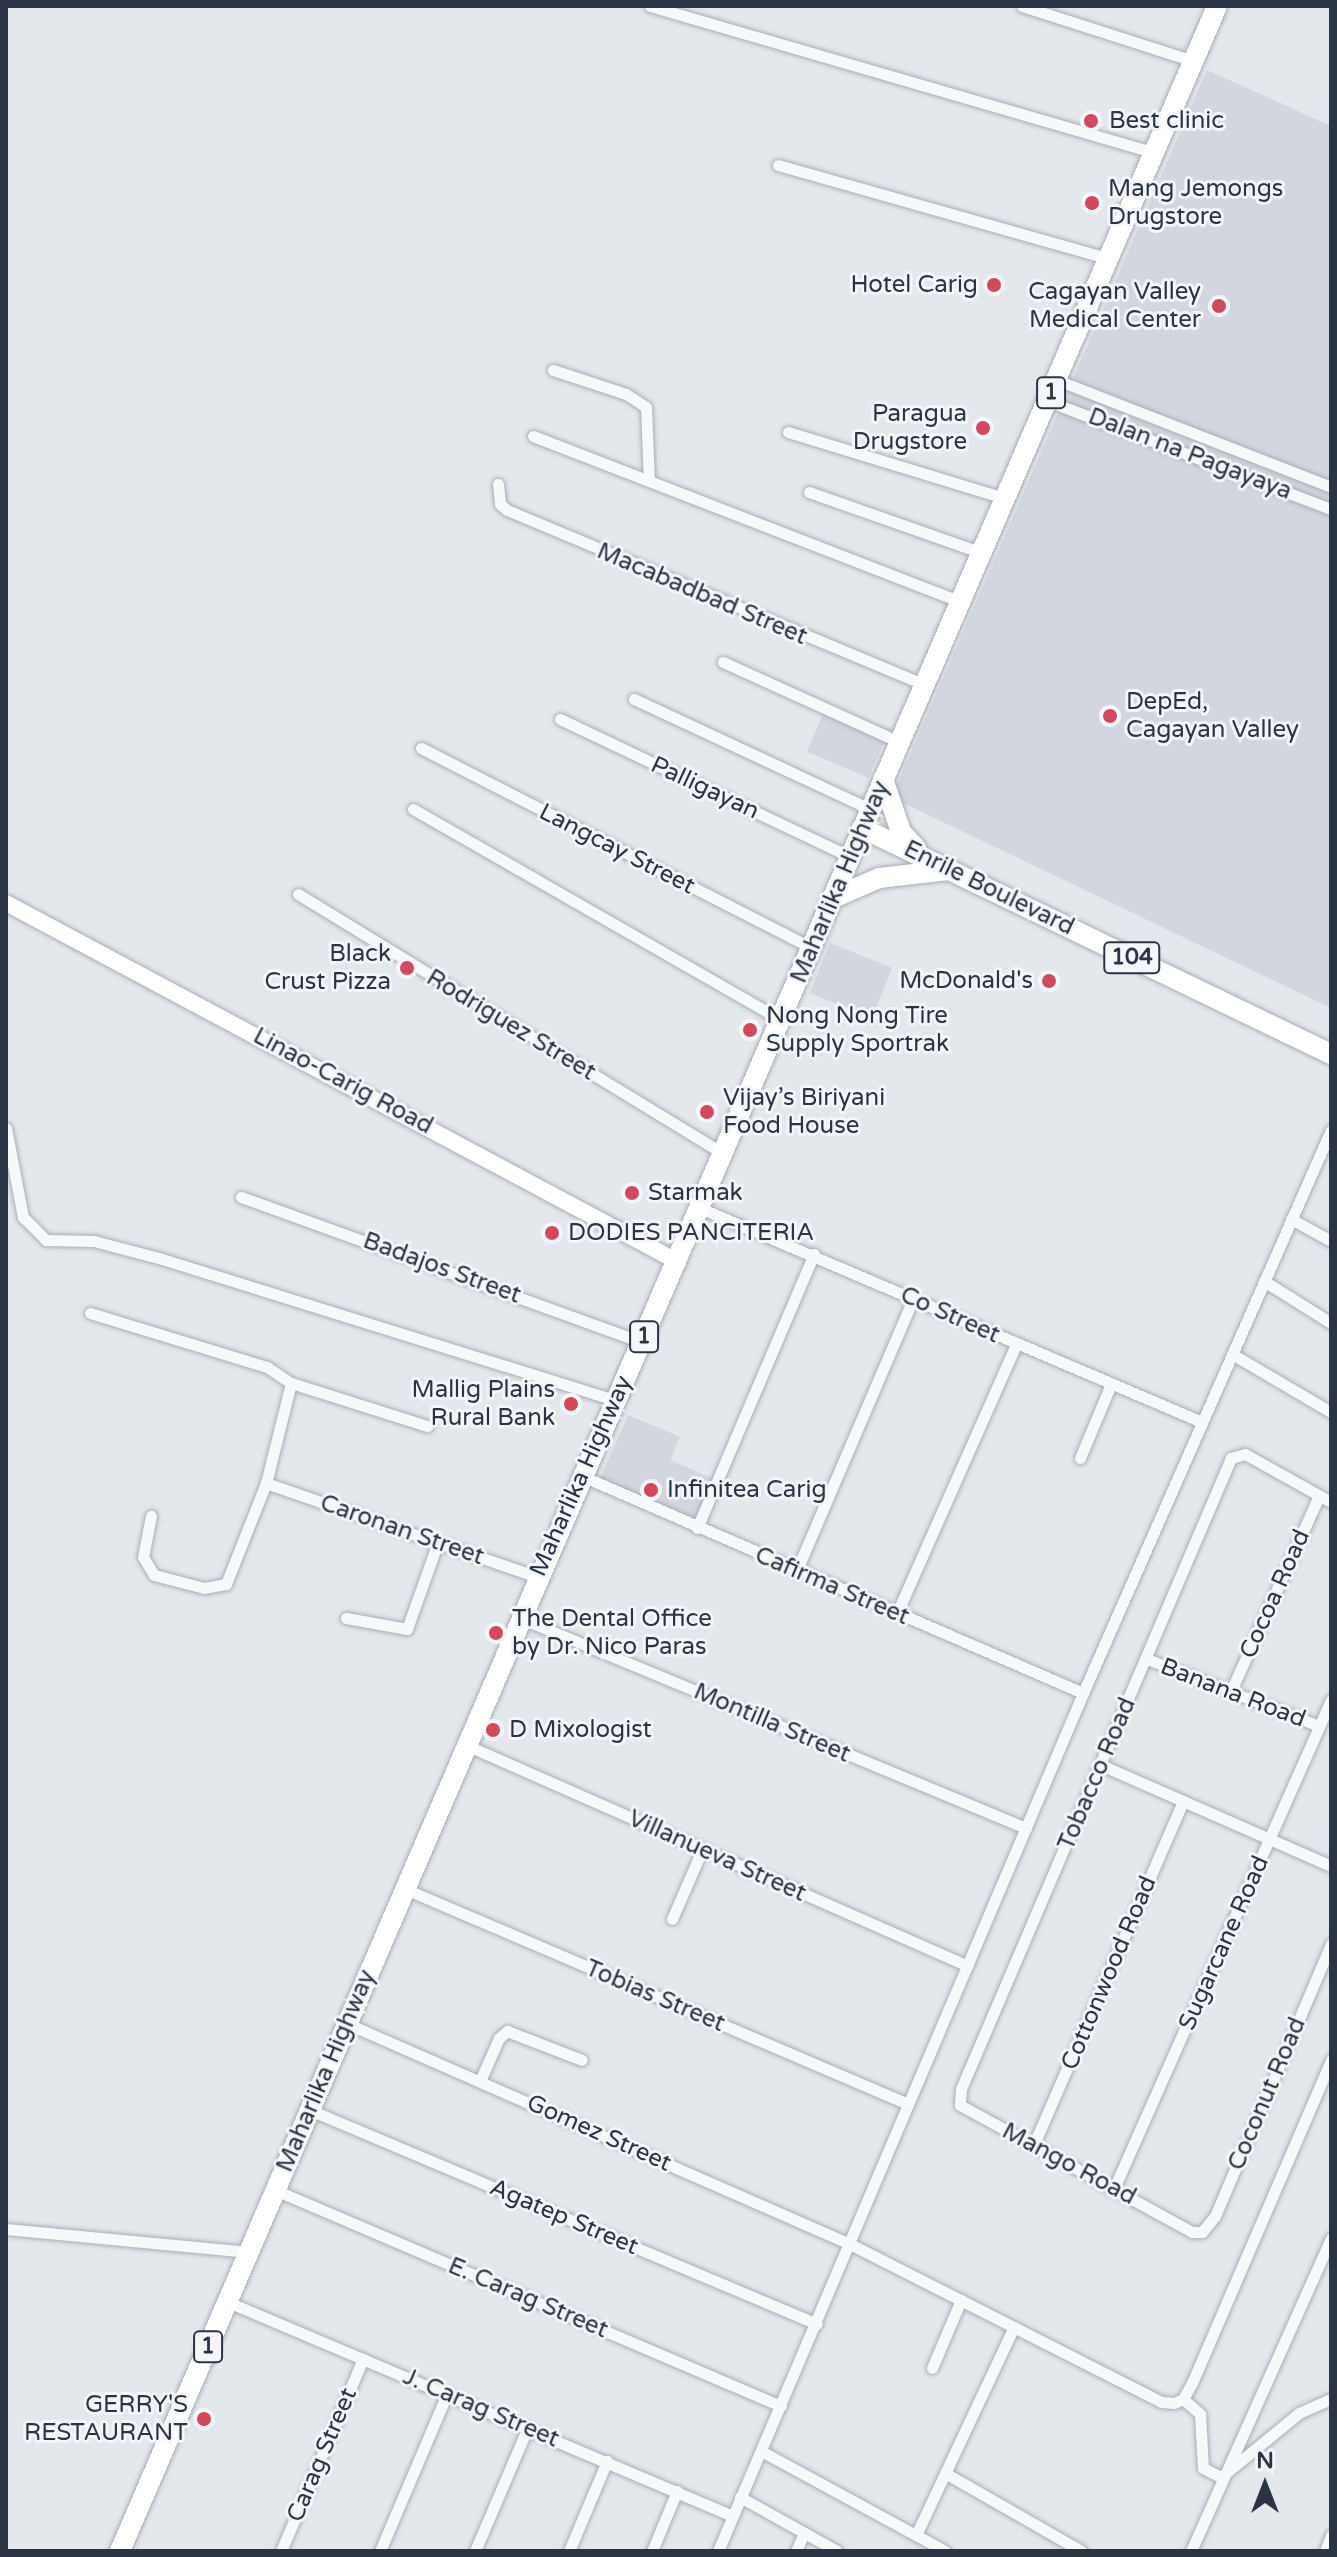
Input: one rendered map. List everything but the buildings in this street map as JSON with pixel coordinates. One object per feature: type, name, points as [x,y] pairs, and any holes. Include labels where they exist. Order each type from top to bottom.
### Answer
[{"type":"highway","name":"Maharlika Highway","points":[[120,2551],[348,2024],[519,1618],[725,1155],[866,818],[1008,499],[1106,258],[1217,6]]},
{"type":"highway","points":[[883,779],[901,832],[942,865]]},
{"type":"highway","name":"Enrile Boulevard","points":[[866,818],[942,865],[1331,1054]]},
{"type":"highway","points":[[833,898],[879,878],[942,865]]},
{"type":"main road","name":"Linao-Carig Road","points":[[6,903],[678,1262]]},
{"type":"street","points":[[650,6],[1152,152]]},
{"type":"street","points":[[1022,6],[1193,61]]},
{"type":"street","points":[[778,165],[1106,258]]},
{"type":"street","points":[[553,370],[626,394],[646,407],[649,481]]},
{"type":"street","name":"Dalan na Pagayaya","points":[[1057,380],[1331,487]]},
{"type":"street","name":"Dalan na Pagayaya","points":[[1048,401],[1331,509]]},
{"type":"street","points":[[788,432],[1008,499]]},
{"type":"street","points":[[533,436],[961,602]]},
{"type":"street","name":"Macabadbad Street","points":[[498,484],[500,504],[521,517],[926,685]]},
{"type":"street","points":[[809,492],[982,553]]},
{"type":"street","points":[[723,662],[899,742]]},
{"type":"street","points":[[634,699],[866,818]]},
{"type":"street","name":"Palligayan","points":[[560,719],[850,857]]},
{"type":"street","name":"Langcay Street","points":[[421,748],[813,949]]},
{"type":"street","points":[[413,809],[782,1020]]},
{"type":"street","name":"Rodriguez Street","points":[[298,894],[725,1155]]},
{"type":"street","points":[[6,1128],[12,1189],[26,1222],[46,1240],[94,1241],[162,1259],[614,1400]]},
{"type":"street","points":[[718,2551],[1083,1693],[1291,1219],[1328,1144],[1331,1130]]},
{"type":"street","name":"Badajos Street","points":[[241,1197],[642,1342]]},
{"type":"street","name":"Co Street","points":[[700,1208],[1202,1422]]},
{"type":"street","points":[[1291,1219],[1331,1241]]},
{"type":"street","points":[[697,1528],[814,1254]]},
{"type":"street","points":[[1264,1281],[1331,1323]]},
{"type":"street","points":[[796,1572],[913,1299]]},
{"type":"street","points":[[90,1313],[267,1367],[291,1383],[427,1426]]},
{"type":"street","points":[[897,1613],[1016,1344]]},
{"type":"street","points":[[1232,1354],[1331,1412]]},
{"type":"street","points":[[151,1516],[143,1557],[154,1575],[220,1587],[230,1578],[266,1483],[291,1383]]},
{"type":"street","points":[[1080,1458],[1111,1384]]},
{"type":"street","name":"Tobacco Road","points":[[961,2089],[1231,1458],[1245,1454],[1319,1496]]},
{"type":"street","name":"Cafirma Street","points":[[582,1476],[796,1572],[1083,1693]]},
{"type":"street","name":"Caronan Street","points":[[266,1483],[537,1577]]},
{"type":"street","points":[[1319,1496],[1331,1502]]},
{"type":"street","name":"Cocoa Road","points":[[1230,1693],[1319,1496]]},
{"type":"street","points":[[346,1618],[407,1629],[438,1542]]},
{"type":"street","name":"Montilla Street","points":[[519,1618],[1026,1828]]},
{"type":"street","name":"Banana Road","points":[[1147,1659],[1319,1726]]},
{"type":"street","name":"Sugarcane Road","points":[[1115,2186],[1331,1700]]},
{"type":"street","name":"Villanueva Street","points":[[466,1745],[968,1966]]},
{"type":"street","points":[[1101,1765],[1331,1866]]},
{"type":"street","name":"Cottonwood Road","points":[[1034,2144],[1183,1801]]},
{"type":"street","points":[[672,1919],[702,1850]]},
{"type":"street","name":"Tobias Street","points":[[403,1888],[908,2104]]},
{"type":"street","name":"Coconut Road","points":[[1192,2232],[1206,2230],[1215,2216],[1331,1944]]},
{"type":"street","name":"Gomez Street","points":[[348,2024],[850,2244],[1161,2402],[1183,2399]]},
{"type":"street","points":[[480,2081],[499,2038],[507,2031],[582,2060]]},
{"type":"street","points":[[1221,2477],[1203,2468],[1200,2414],[1183,2399],[1331,2060]]},
{"type":"street","name":"Mango Road","points":[[961,2089],[962,2107],[1115,2186],[1192,2232]]},
{"type":"street","name":"Agatep Street","points":[[309,2112],[817,2324]]},
{"type":"street","name":"E. Carag Street","points":[[275,2190],[781,2406]]},
{"type":"street","points":[[6,2229],[249,2252]]},
{"type":"street","points":[[1191,2551],[1221,2477],[1331,2238]]},
{"type":"street","points":[[932,2368],[961,2300]]},
{"type":"street","name":"J. Carag Street","points":[[228,2302],[733,2516]]},
{"type":"street","points":[[916,2535],[1014,2327]]},
{"type":"street","name":"Carag Street","points":[[281,2551],[363,2359]]},
{"type":"street","points":[[380,2551],[447,2394]]},
{"type":"street","points":[[1221,2477],[1299,2413],[1331,2399]]},
{"type":"street","points":[[475,2551],[528,2427]]},
{"type":"street","points":[[761,2451],[945,2551]]},
{"type":"street","points":[[569,2551],[607,2461]]},
{"type":"street","points":[[945,2473],[1081,2551]]},
{"type":"street","points":[[652,2551],[677,2491]]},
{"type":"street","points":[[740,2497],[837,2551]]},
{"type":"street","points":[[796,2551],[804,2533]]},
{"type":"street","points":[[1325,2551],[1331,2535]]},
{"type":"shaded area","points":[[1207,70],[1331,126],[1331,1008],[901,802],[895,789]]},
{"type":"shaded area","points":[[823,714],[885,740],[869,778],[807,752]]},
{"type":"shaded area","points":[[830,943],[892,968],[872,1018],[810,993]]},
{"type":"shaded area","points":[[628,1415],[680,1437],[670,1460],[716,1480],[696,1525],[598,1483]]},
{"type":"place","name":"Best clinic","points":[[1091,121]]},
{"type":"place","name":"Mang Jemongs Drugstore","points":[[1092,203]]},
{"type":"place","name":"Hotel Carig","points":[[994,285]]},
{"type":"place","name":"Cagayan Valley Medical Center","points":[[1219,306]]},
{"type":"place","name":"Paragua Drugstore","points":[[983,428]]},
{"type":"place","name":"DepEd, Cagayan Valley","points":[[1110,716]]},
{"type":"place","name":"Black Crust Pizza","points":[[407,968]]},
{"type":"place","name":"McDonald's","points":[[1049,981]]},
{"type":"place","name":"Nong Nong Tire Supply Sportrak","points":[[750,1030]]},
{"type":"place","name":"Vijay’s Biriyani Food House","points":[[707,1112]]},
{"type":"place","name":"Starmak","points":[[632,1193]]},
{"type":"place","name":"DODIES PANCITERIA","points":[[552,1233]]},
{"type":"place","name":"Mallig Plains Rural Bank","points":[[571,1404]]},
{"type":"place","name":"Infinitea Carig","points":[[651,1490]]},
{"type":"place","name":"The Dental Office by Dr. Nico Paras","points":[[496,1633]]},
{"type":"place","name":"D Mixologist","points":[[493,1730]]},
{"type":"place","name":"GERRY'S RESTAURANT","points":[[204,2419]]}]
